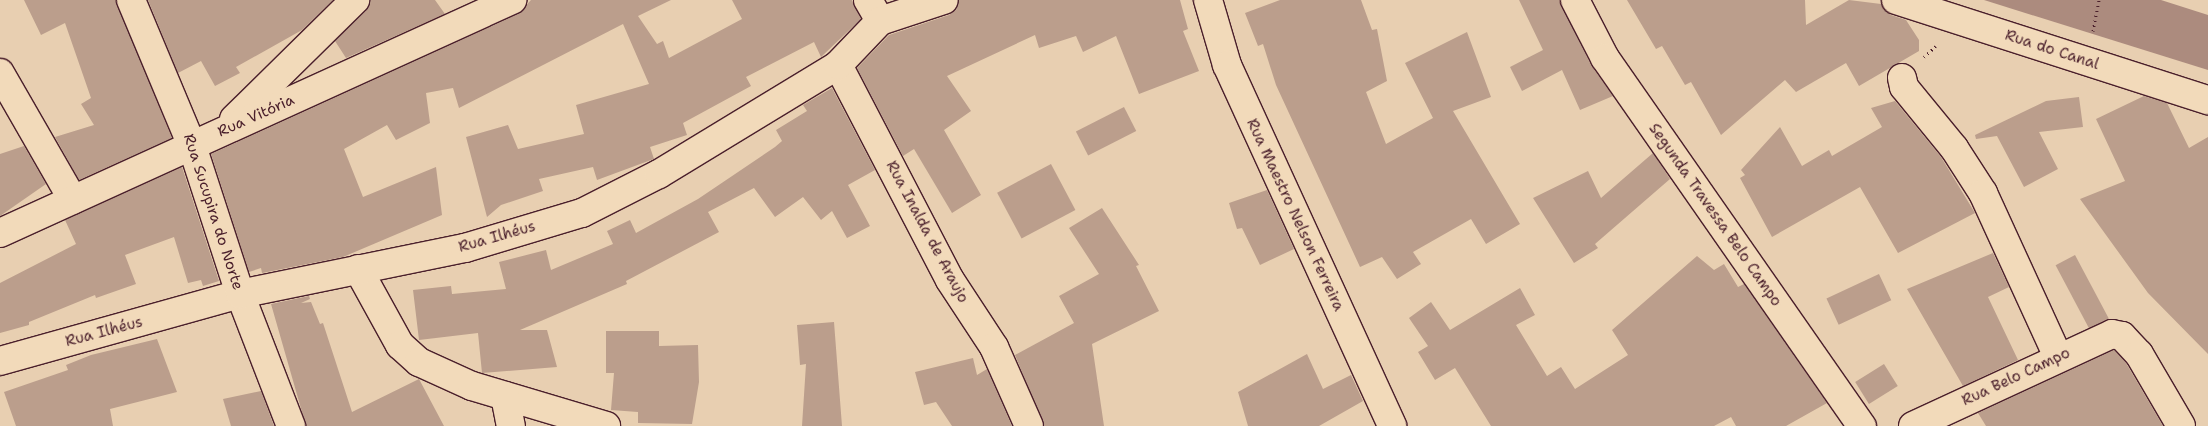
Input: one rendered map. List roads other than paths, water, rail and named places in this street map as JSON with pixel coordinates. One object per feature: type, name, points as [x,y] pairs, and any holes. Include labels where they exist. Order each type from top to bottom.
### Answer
[{"type":"street","name":"Rua Sucupira do Norte","points":[[131,0],[192,146],[240,294],[291,426]]},
{"type":"street","points":[[220,132],[355,0]]},
{"type":"street","name":"Rua Vitória","points":[[0,233],[512,0]]},
{"type":"street","name":"Rua Ilhéus","points":[[0,361],[240,294],[465,248],[582,212],[659,174],[838,64],[874,10],[944,0]]},
{"type":"street","name":"Rua Maestro Nelson Ferreira","points":[[1208,0],[1227,66],[1392,426]]},
{"type":"street","name":"Segunda Travessa Belo Campo","points":[[1575,0],[1605,58],[1862,426]]},
{"type":"street","name":"Rua do Canal","points":[[1896,0],[2208,100]]},
{"type":"street","name":"Rua Inalda de Araujo","points":[[838,64],[950,280],[994,347],[1029,426]]},
{"type":"street","points":[[0,73],[73,200]]},
{"type":"street","points":[[1902,78],[1904,87],[1954,148],[1982,193],[2058,357]]},
{"type":"street","points":[[358,269],[384,320],[400,345],[411,356],[464,383],[606,426]]},
{"type":"street","name":"Rua Belo Campo","points":[[1913,426],[2100,338],[2122,336],[2139,354],[2181,426]]},
{"type":"street","points":[[505,396],[511,426]]}]
